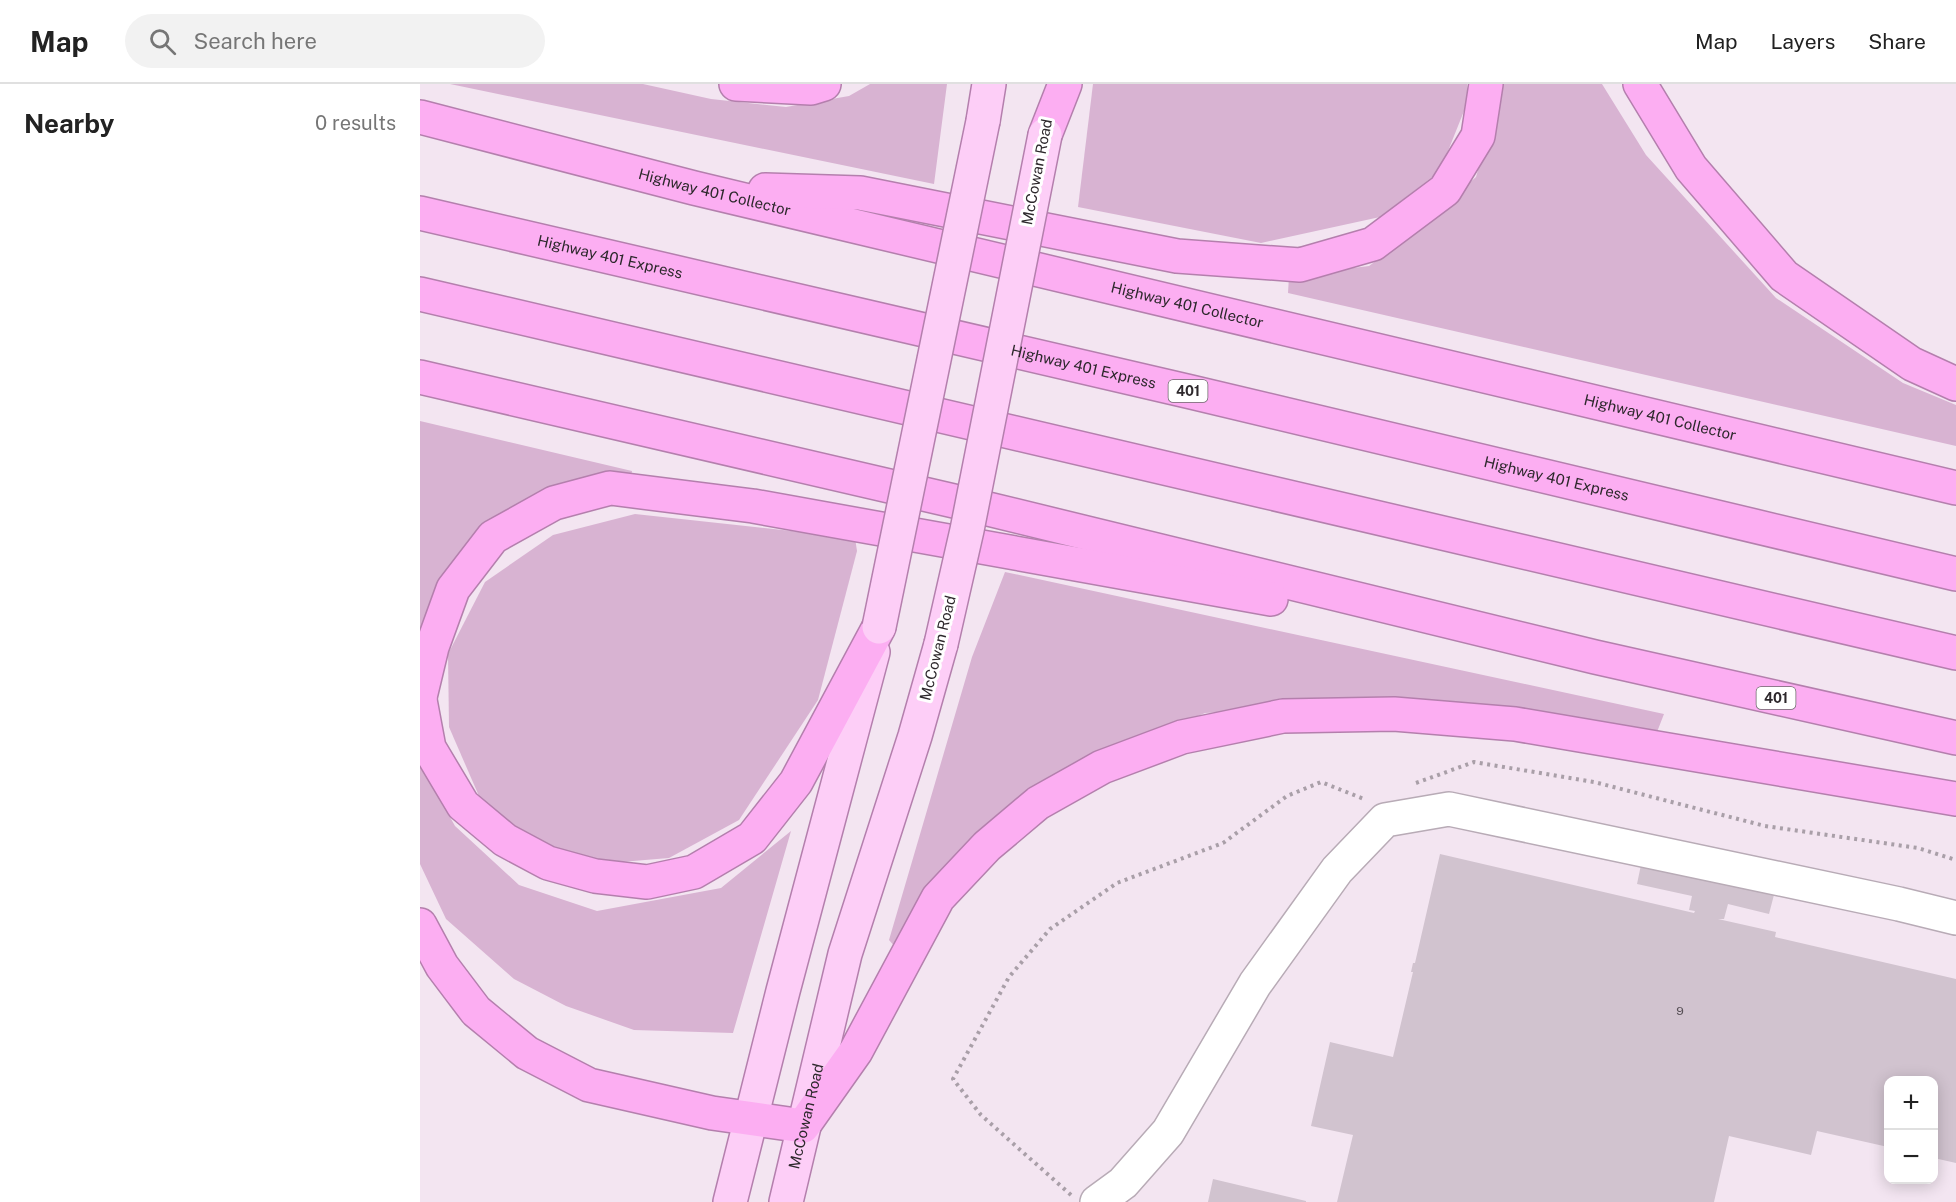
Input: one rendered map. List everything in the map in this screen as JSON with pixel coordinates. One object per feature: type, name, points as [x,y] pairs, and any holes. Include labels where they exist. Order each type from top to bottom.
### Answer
[{"type":"highway","points":[[736,84],[812,88],[824,84]]},
{"type":"highway","points":[[1045,135],[1065,84]]},
{"type":"highway","points":[[694,188],[860,193],[1177,256],[1300,265],[1373,244],[1445,190],[1478,136],[1486,84]]},
{"type":"highway","points":[[1640,84],[1691,168],[1784,276],[1912,364],[1956,384]]},
{"type":"highway","name":"Highway 401 Collector","points":[[420,117],[694,188],[1956,488]]},
{"type":"highway","name":"Highway 401 Express","points":[[420,213],[1191,392],[1956,574]]},
{"type":"highway","points":[[420,294],[1956,653]]},
{"type":"highway","name":"401","points":[[420,377],[984,508],[1595,657],[1956,738]]},
{"type":"highway","points":[[879,627],[796,782],[752,838],[694,872],[647,882],[595,876],[548,863],[505,840],[463,805],[429,748],[420,698],[432,647],[453,589],[493,537],[554,503],[610,488],[753,506],[1595,657]]},
{"type":"highway","points":[[420,925],[442,966],[476,1011],[527,1053],[589,1085],[712,1113],[803,1126],[856,1051],[938,898],[987,846],[1038,803],[1102,767],[1182,737],[1283,716],[1394,714],[1515,724],[1956,798]]},
{"type":"main road","points":[[730,1202],[879,627],[989,84]]},
{"type":"main road","name":"McCowan Road","points":[[786,1202],[845,954],[915,736],[941,644],[967,530],[1045,135],[1052,84]]},
{"type":"lane","points":[[1097,1202],[1123,1183],[1168,1131],[1256,984],[1337,870],[1385,820],[1449,809],[1899,903],[1956,918]]},
{"type":"shaded area","points":[[450,84],[643,84],[711,99],[786,107],[849,96],[870,84],[947,84],[934,184]]},
{"type":"shaded area","points":[[1093,84],[1467,84],[1468,101],[1440,171],[1380,217],[1261,243],[1078,207]]},
{"type":"shaded area","points":[[1503,84],[1602,84],[1646,155],[1776,298],[1903,383],[1956,405],[1956,446],[1288,293],[1289,276],[1369,266],[1412,234],[1476,177]]},
{"type":"shaded area","points":[[420,421],[632,471],[630,484],[527,506],[420,636]]},
{"type":"shaded area","points":[[635,514],[855,538],[857,551],[818,700],[739,820],[669,858],[597,864],[529,842],[482,803],[449,727],[448,654],[485,582],[553,535]]},
{"type":"shaded area","points":[[1005,572],[1664,714],[1657,732],[1426,700],[1205,713],[1038,784],[941,872],[896,948],[889,940],[972,657]]},
{"type":"shaded area","points":[[420,763],[455,826],[519,885],[597,911],[721,888],[791,831],[733,1033],[634,1030],[566,1006],[514,979],[446,919],[420,864]]},
{"type":"building","points":[[1440,854],[1694,913],[1695,911],[1689,910],[1692,896],[1637,884],[1642,860],[1775,891],[1769,914],[1728,904],[1724,919],[1718,919],[1776,932],[1775,937],[1956,979],[1956,1163],[1938,1159],[1938,1076],[1884,1076],[1884,1146],[1817,1131],[1811,1155],[1729,1136],[1714,1202],[1337,1202],[1353,1135],[1311,1126],[1330,1042],[1393,1057],[1413,972],[1411,972],[1413,963],[1415,963]]},
{"type":"building","points":[[1213,1179],[1306,1201],[1306,1202],[1208,1202]]}]
